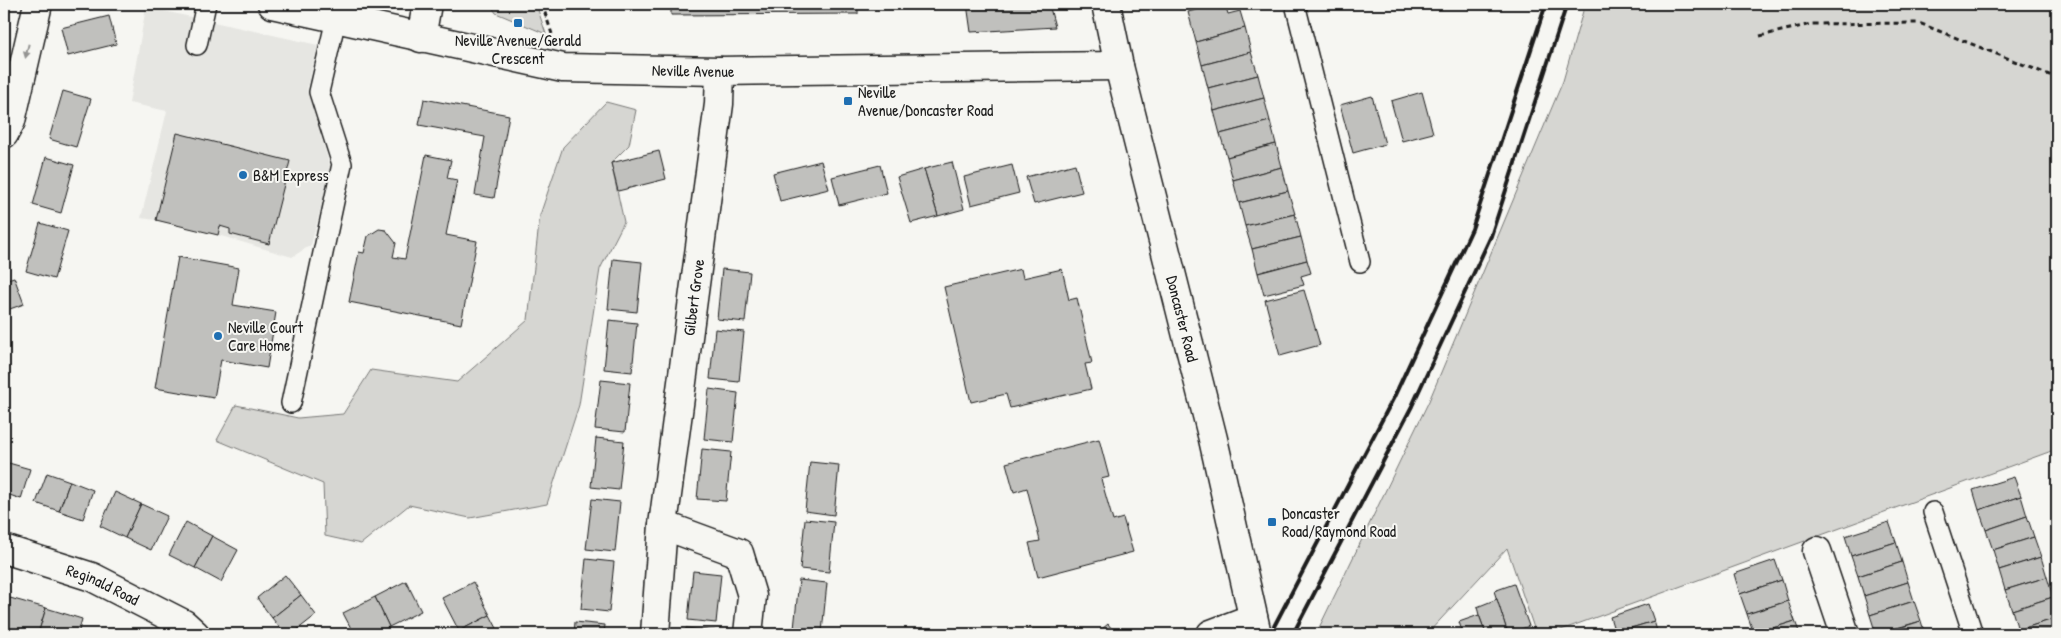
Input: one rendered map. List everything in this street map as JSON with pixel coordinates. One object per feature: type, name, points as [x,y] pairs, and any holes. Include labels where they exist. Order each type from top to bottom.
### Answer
[{"type":"main road","points":[[4,134],[11,121],[38,4]]},
{"type":"main road","name":"Neville Avenue","points":[[272,4],[563,68],[720,71],[1118,66]]},
{"type":"main road","points":[[421,38],[427,4]]},
{"type":"main road","name":"Doncaster Road","points":[[1106,4],[1118,66],[1213,439],[1255,626]]},
{"type":"main road","name":"Gilbert Grove","points":[[655,634],[663,525],[719,104],[720,71]]},
{"type":"main road","points":[[663,525],[739,552],[752,596],[748,634]]},
{"type":"main road","name":"Reginald Road","points":[[4,549],[92,577],[184,624],[195,634]]},
{"type":"main road","points":[[1818,551],[1845,634]]},
{"type":"main road","points":[[1211,634],[1255,626]]},
{"type":"lane","points":[[197,46],[206,4]]},
{"type":"lane","points":[[1295,4],[1360,262]]},
{"type":"lane","points":[[291,403],[342,164],[318,92],[336,19]]},
{"type":"lane","points":[[1933,512],[1973,634]]},
{"type":"path","points":[[1760,36],[1811,24],[1919,23],[2057,78]]},
{"type":"shaded area","points":[[490,4],[536,4],[546,34],[496,13]]},
{"type":"shaded area","points":[[1585,4],[2057,4],[2057,449],[1550,634],[1536,634],[1507,548],[1427,634],[1316,634],[1429,401],[1563,81]]},
{"type":"shaded area","points":[[146,7],[318,45],[307,89],[331,170],[311,245],[292,257],[218,235],[141,218],[167,111],[129,103]]},
{"type":"shaded area","points":[[606,102],[636,110],[629,145],[611,163],[624,222],[600,269],[579,405],[547,504],[470,518],[409,505],[361,544],[325,536],[323,484],[217,440],[236,405],[298,418],[343,414],[371,370],[457,382],[528,320],[540,215],[563,147]]},
{"type":"building","points":[[671,4],[858,4],[858,14],[671,15]]},
{"type":"building","points":[[967,4],[1049,4],[1055,27],[971,32]]},
{"type":"building","points":[[1225,4],[1228,14],[1240,11],[1245,28],[1196,42],[1188,12]]},
{"type":"building","points":[[109,16],[116,44],[68,56],[61,28]]},
{"type":"building","points":[[1245,28],[1251,52],[1202,65],[1196,42]]},
{"type":"building","points":[[1251,52],[1258,75],[1208,88],[1202,65]]},
{"type":"building","points":[[1258,75],[1264,98],[1214,111],[1208,88]]},
{"type":"building","points":[[63,91],[91,99],[76,147],[49,139]]},
{"type":"building","points":[[1422,92],[1433,133],[1402,141],[1391,101]]},
{"type":"building","points":[[1372,96],[1385,144],[1353,153],[1340,105]]},
{"type":"building","points":[[1264,98],[1270,121],[1220,134],[1214,111]]},
{"type":"building","points":[[424,99],[509,115],[494,198],[475,195],[485,137],[419,125]]},
{"type":"building","points":[[1270,121],[1276,144],[1227,157],[1220,134]]},
{"type":"building","points":[[177,133],[290,161],[269,244],[230,234],[230,229],[220,226],[218,235],[156,220]]},
{"type":"building","points":[[1276,144],[1282,167],[1233,180],[1227,157]]},
{"type":"building","points":[[659,151],[666,179],[618,191],[611,163]]},
{"type":"building","points":[[426,155],[451,160],[447,178],[457,180],[446,235],[477,241],[461,324],[349,302],[359,252],[364,253],[368,236],[379,229],[386,230],[396,243],[393,257],[405,259]]},
{"type":"building","points":[[46,157],[74,165],[61,213],[33,205]]},
{"type":"building","points":[[821,161],[829,189],[780,201],[773,173]]},
{"type":"building","points":[[952,162],[964,209],[938,216],[924,169]]},
{"type":"building","points":[[1075,164],[1082,192],[1034,204],[1026,177]]},
{"type":"building","points":[[880,165],[887,193],[839,205],[832,177]]},
{"type":"building","points":[[1012,165],[1019,193],[971,205],[964,177]]},
{"type":"building","points":[[1282,167],[1288,191],[1239,203],[1233,180]]},
{"type":"building","points":[[924,169],[938,216],[911,223],[897,177]]},
{"type":"building","points":[[1288,191],[1295,214],[1245,226],[1239,203]]},
{"type":"building","points":[[1295,214],[1301,237],[1252,249],[1245,226]]},
{"type":"building","points":[[40,223],[68,231],[54,279],[26,271]]},
{"type":"building","points":[[1301,237],[1307,260],[1258,273],[1252,249]]},
{"type":"building","name":"Neville Court Care Home","points":[[178,257],[239,268],[233,305],[276,312],[267,368],[221,360],[214,398],[155,388]]},
{"type":"building","points":[[613,259],[642,262],[637,312],[608,309]]},
{"type":"building","points":[[1307,260],[1311,273],[1301,276],[1304,285],[1264,295],[1258,273]]},
{"type":"building","points":[[722,269],[750,272],[745,322],[717,319]]},
{"type":"building","points":[[1021,269],[1023,278],[1062,269],[1069,300],[1077,298],[1092,363],[1085,364],[1091,389],[1010,408],[1006,394],[971,402],[944,287]]},
{"type":"building","points":[[14,277],[24,304],[4,311],[4,280]]},
{"type":"building","points":[[1304,290],[1320,345],[1280,356],[1265,300]]},
{"type":"building","points":[[609,320],[637,323],[632,372],[604,369]]},
{"type":"building","points":[[715,329],[744,332],[739,382],[710,379]]},
{"type":"building","points":[[601,380],[630,383],[625,432],[595,429]]},
{"type":"building","points":[[709,389],[738,393],[733,442],[704,439]]},
{"type":"building","points":[[596,438],[624,441],[619,490],[591,487]]},
{"type":"building","points":[[1099,439],[1109,477],[1101,479],[1113,521],[1123,518],[1133,552],[1038,577],[1029,543],[1040,541],[1027,488],[1014,492],[1006,463]]},
{"type":"building","points":[[702,449],[731,452],[726,501],[697,499]]},
{"type":"building","points":[[5,462],[30,469],[21,499],[4,493]]},
{"type":"building","points":[[810,462],[839,465],[834,515],[805,511]]},
{"type":"building","points":[[47,473],[70,481],[59,511],[36,503]]},
{"type":"building","points":[[2014,477],[2021,496],[1979,510],[1973,490]]},
{"type":"building","points":[[70,481],[93,490],[83,519],[59,511]]},
{"type":"building","points":[[115,492],[141,504],[125,538],[100,526]]},
{"type":"building","points":[[2021,496],[2027,516],[1986,530],[1979,510]]},
{"type":"building","points":[[592,499],[620,502],[615,552],[586,549]]},
{"type":"building","points":[[141,504],[167,516],[151,550],[125,538]]},
{"type":"building","points":[[2027,516],[2034,537],[1993,550],[1986,530]]},
{"type":"building","points":[[805,519],[834,522],[829,572],[800,569]]},
{"type":"building","points":[[186,522],[212,536],[195,568],[169,555]]},
{"type":"building","points":[[1889,522],[1896,542],[1851,556],[1845,536]]},
{"type":"building","points":[[212,536],[238,550],[221,582],[195,568]]},
{"type":"building","points":[[2034,537],[2041,557],[1999,570],[1993,550]]},
{"type":"building","points":[[1896,542],[1902,562],[1858,576],[1851,556]]},
{"type":"building","points":[[2041,557],[2047,577],[2005,590],[1999,570]]},
{"type":"building","points":[[586,559],[614,562],[609,612],[581,609]]},
{"type":"building","points":[[1775,560],[1782,580],[1740,594],[1734,574]]},
{"type":"building","points":[[1902,562],[1908,582],[1864,596],[1858,576]]},
{"type":"building","points":[[693,571],[721,574],[716,623],[688,620]]},
{"type":"building","points":[[285,575],[301,595],[272,618],[257,598]]},
{"type":"building","points":[[2047,577],[2053,597],[2012,610],[2005,590]]},
{"type":"building","points":[[799,580],[827,583],[822,632],[794,629]]},
{"type":"building","points":[[1782,580],[1788,601],[1747,614],[1740,594]]},
{"type":"building","points":[[406,581],[421,611],[389,627],[375,597]]},
{"type":"building","points":[[473,582],[490,615],[459,631],[442,598]]},
{"type":"building","points":[[1908,582],[1914,601],[1870,615],[1864,596]]},
{"type":"building","points":[[1514,584],[1529,626],[1508,634],[1494,591]]},
{"type":"building","points":[[301,595],[316,615],[292,634],[285,634],[272,618]]},
{"type":"building","points":[[375,597],[389,627],[374,634],[354,634],[343,613]]},
{"type":"building","points":[[2053,597],[2057,608],[2057,618],[2018,630],[2012,610]]},
{"type":"building","points":[[10,598],[46,608],[38,634],[12,634],[4,632],[4,618]]},
{"type":"building","points":[[1497,599],[1508,634],[1486,634],[1477,607]]},
{"type":"building","points":[[1788,601],[1795,621],[1754,634],[1747,614]]},
{"type":"building","points":[[1914,601],[1921,621],[1876,634],[1870,615]]},
{"type":"building","points":[[1648,604],[1654,621],[1615,633],[1610,617]]},
{"type":"building","points":[[46,608],[82,619],[78,634],[38,634]]},
{"type":"building","points":[[490,615],[500,634],[461,634],[459,631]]},
{"type":"building","points":[[1479,615],[1486,634],[1463,634],[1459,622]]},
{"type":"building","points":[[2057,618],[2057,634],[2020,634],[2018,630]]},
{"type":"building","points":[[1654,621],[1658,634],[1615,633]]},
{"type":"building","points":[[1795,621],[1800,634],[1754,634]]},
{"type":"building","points":[[1921,621],[1925,634],[1880,634]]},
{"type":"building","points":[[575,622],[605,625],[604,634],[574,634]]},
{"type":"building","points":[[1108,624],[1116,634],[1096,634]]},
{"type":"building","points":[[686,628],[715,631],[714,634],[685,634]]},
{"type":"building","points":[[1026,629],[1051,629],[1051,634],[1026,634]]},
{"type":"building","points":[[990,631],[1009,631],[1009,634],[990,634]]},
{"type":"railway","points":[[1270,634],[1394,397],[1472,229],[1546,4]]},
{"type":"railway","points":[[1293,634],[1412,406],[1491,236],[1567,4]]},
{"type":"place","name":"Neville Avenue/Gerald Crescent","points":[[518,23]]},
{"type":"place","name":"Neville Avenue/Doncaster Road","points":[[848,101]]},
{"type":"place","name":"B&M Express","points":[[243,175]]},
{"type":"place","name":"Neville Court Care Home","points":[[218,336]]},
{"type":"place","name":"Doncaster Road/Raymond Road","points":[[1272,522]]}]
